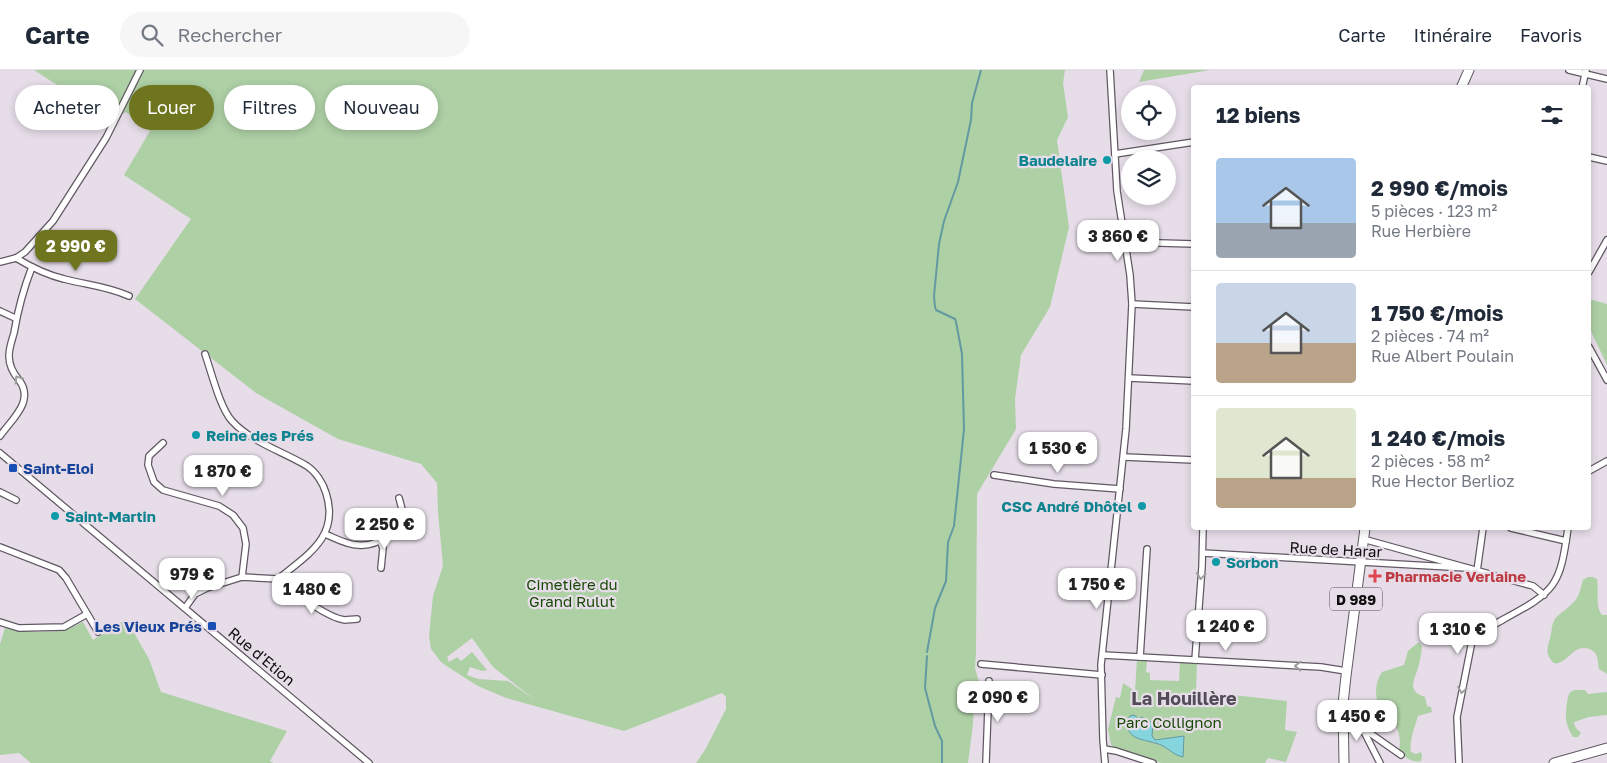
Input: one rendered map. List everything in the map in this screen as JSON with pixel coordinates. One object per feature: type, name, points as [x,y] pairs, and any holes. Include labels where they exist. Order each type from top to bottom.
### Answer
[{"type":"main road","points":[[1462,85],[1469,70]]},
{"type":"main road","name":"D 989","points":[[1344,763],[1343,710],[1346,671],[1366,530]]},
{"type":"main road","points":[[1554,763],[1607,748]]},
{"type":"street","points":[[0,262],[16,258],[25,252],[53,221],[106,138],[140,70]]},
{"type":"street","points":[[1105,763],[1103,655],[1124,457],[1130,378],[1132,304],[1126,242],[1120,211],[1110,70]]},
{"type":"street","points":[[1569,70],[1585,72],[1606,79]]},
{"type":"street","points":[[1583,85],[1585,72]]},
{"type":"street","points":[[1115,154],[1191,142]]},
{"type":"street","points":[[1591,157],[1607,161]]},
{"type":"street","points":[[1591,268],[1607,240]]},
{"type":"street","points":[[1126,242],[1191,244]]},
{"type":"street","points":[[16,258],[32,267],[61,278],[112,289],[129,296]]},
{"type":"street","points":[[0,436],[19,412],[26,393],[10,365],[9,355],[15,318],[32,267]]},
{"type":"street","points":[[1132,304],[1191,307]]},
{"type":"street","points":[[0,311],[15,318]]},
{"type":"street","points":[[1591,351],[1607,380]]},
{"type":"street","points":[[205,354],[218,393],[230,419],[242,431],[308,467],[318,477],[329,503],[329,525],[319,543],[278,579]]},
{"type":"street","points":[[1130,378],[1191,381]]},
{"type":"street","points":[[163,443],[149,456],[148,465],[154,482],[163,490],[219,506],[233,515],[243,528],[246,544],[242,577]]},
{"type":"street","name":"Rue d'Etion","points":[[0,453],[370,763]]},
{"type":"street","points":[[1124,457],[1191,460]]},
{"type":"street","points":[[1591,470],[1607,461]]},
{"type":"street","points":[[994,476],[1054,484],[1120,489]]},
{"type":"street","points":[[0,492],[16,500]]},
{"type":"street","points":[[325,534],[359,546],[380,541],[391,534],[399,522],[402,511],[399,498]]},
{"type":"street","points":[[1195,660],[1203,530]]},
{"type":"street","points":[[1477,570],[1483,530]]},
{"type":"street","points":[[1519,530],[1566,541]]},
{"type":"street","points":[[1459,763],[1456,717],[1472,641],[1479,633],[1533,604],[1553,586],[1560,574],[1568,530]]},
{"type":"street","points":[[1364,538],[1533,586],[1544,595]]},
{"type":"street","points":[[380,541],[383,548],[381,568]]},
{"type":"street","points":[[0,547],[59,570],[66,578],[98,632]]},
{"type":"street","points":[[1140,658],[1147,549]]},
{"type":"street","name":"Rue de Harar","points":[[1203,553],[1467,568]]},
{"type":"street","points":[[185,608],[195,594],[207,588],[242,577],[278,579],[291,590],[332,616],[345,620],[357,619]]},
{"type":"street","points":[[0,622],[19,628],[64,627],[87,614]]},
{"type":"street","points":[[1103,655],[1321,667],[1346,671]]},
{"type":"street","points":[[981,664],[1102,675]]},
{"type":"street","points":[[986,763],[989,681]]},
{"type":"street","points":[[1343,710],[1354,714],[1380,763]]},
{"type":"street","points":[[1361,726],[1401,756]]},
{"type":"street","points":[[1104,749],[1154,763]]},
{"type":"green space","name":"Cimetière du Grand Rulut","points":[[34,70],[1065,70],[1063,83],[1068,117],[1057,140],[1069,227],[1050,307],[1021,355],[1015,399],[1016,429],[977,494],[975,668],[979,682],[974,701],[968,763],[696,763],[705,750],[726,709],[726,697],[722,693],[624,731],[506,698],[478,686],[441,662],[431,649],[429,636],[433,596],[443,566],[437,483],[421,464],[338,439],[256,393],[135,299],[191,219],[124,175],[150,131],[149,130],[214,130],[214,85],[129,85],[129,114],[126,112],[119,116],[119,85],[57,85]],"holes":[[[472,638],[493,667],[535,700],[508,681],[478,679],[467,675],[470,667],[482,671],[487,670],[472,652],[461,661],[457,657],[449,662],[447,657]]]},
{"type":"green space","points":[[1144,70],[1210,70],[1139,82]]},
{"type":"green space","points":[[1591,300],[1607,304],[1607,365],[1591,331]]},
{"type":"green space","points":[[1588,577],[1597,579],[1600,611],[1602,615],[1607,615],[1607,674],[1599,669],[1596,654],[1589,649],[1577,649],[1560,663],[1554,663],[1548,654],[1554,621],[1577,598],[1583,580]]},
{"type":"green space","points":[[126,619],[149,659],[161,692],[287,731],[270,761],[273,763],[31,763],[19,753],[0,755],[0,644],[5,628],[35,632],[64,631],[83,622],[93,640]]},
{"type":"green space","points":[[1419,642],[1422,646],[1413,686],[1416,692],[1425,697],[1427,706],[1431,707],[1432,712],[1418,716],[1411,743],[1411,752],[1416,754],[1421,752],[1422,756],[1421,761],[1414,761],[1403,755],[1399,749],[1400,738],[1398,730],[1391,719],[1380,709],[1376,687],[1382,672],[1404,665],[1408,651]]},
{"type":"green space","name":"Parc Collignon","points":[[1137,659],[1147,660],[1146,672],[1150,673],[1150,680],[1179,681],[1180,662],[1197,663],[1196,691],[1287,701],[1285,730],[1297,732],[1286,762],[1268,758],[1265,763],[1161,763],[1111,745],[1108,729],[1116,697],[1120,698],[1123,683],[1135,691]]},
{"type":"green space","points":[[1574,690],[1585,690],[1588,694],[1607,692],[1607,715],[1589,717],[1574,722],[1575,727],[1581,733],[1578,737],[1573,737],[1568,728],[1566,716],[1568,697]]},
{"type":"water","points":[[1134,715],[1139,719],[1141,717],[1153,723],[1152,736],[1155,740],[1184,736],[1183,757],[1161,745],[1139,739],[1131,734],[1126,723],[1130,716]]},
{"type":"waterway","points":[[927,652],[935,608],[946,581],[948,542],[954,526],[964,429],[962,354],[956,322],[955,319],[936,310],[934,296],[939,244],[944,221],[958,182],[971,120],[972,103],[981,70]]},
{"type":"waterway","points":[[927,656],[925,688],[935,726],[942,741],[942,763]]},
{"type":"place","name":"Baudelaire","points":[[1107,160]]},
{"type":"place","name":"Reine des Prés","points":[[196,435]]},
{"type":"place","name":"Saint-Eloi","points":[[13,468]]},
{"type":"place","name":"CSC André Dhôtel","points":[[1142,506]]},
{"type":"place","name":"Saint-Martin","points":[[55,516]]},
{"type":"place","name":"Sorbon","points":[[1216,562]]},
{"type":"place","name":"Pharmacie Verlaine","points":[[1375,576]]},
{"type":"place","name":"Les Vieux Prés","points":[[212,626]]},
{"type":"district","name":"La Houillère","points":[[1184,698]]}]
